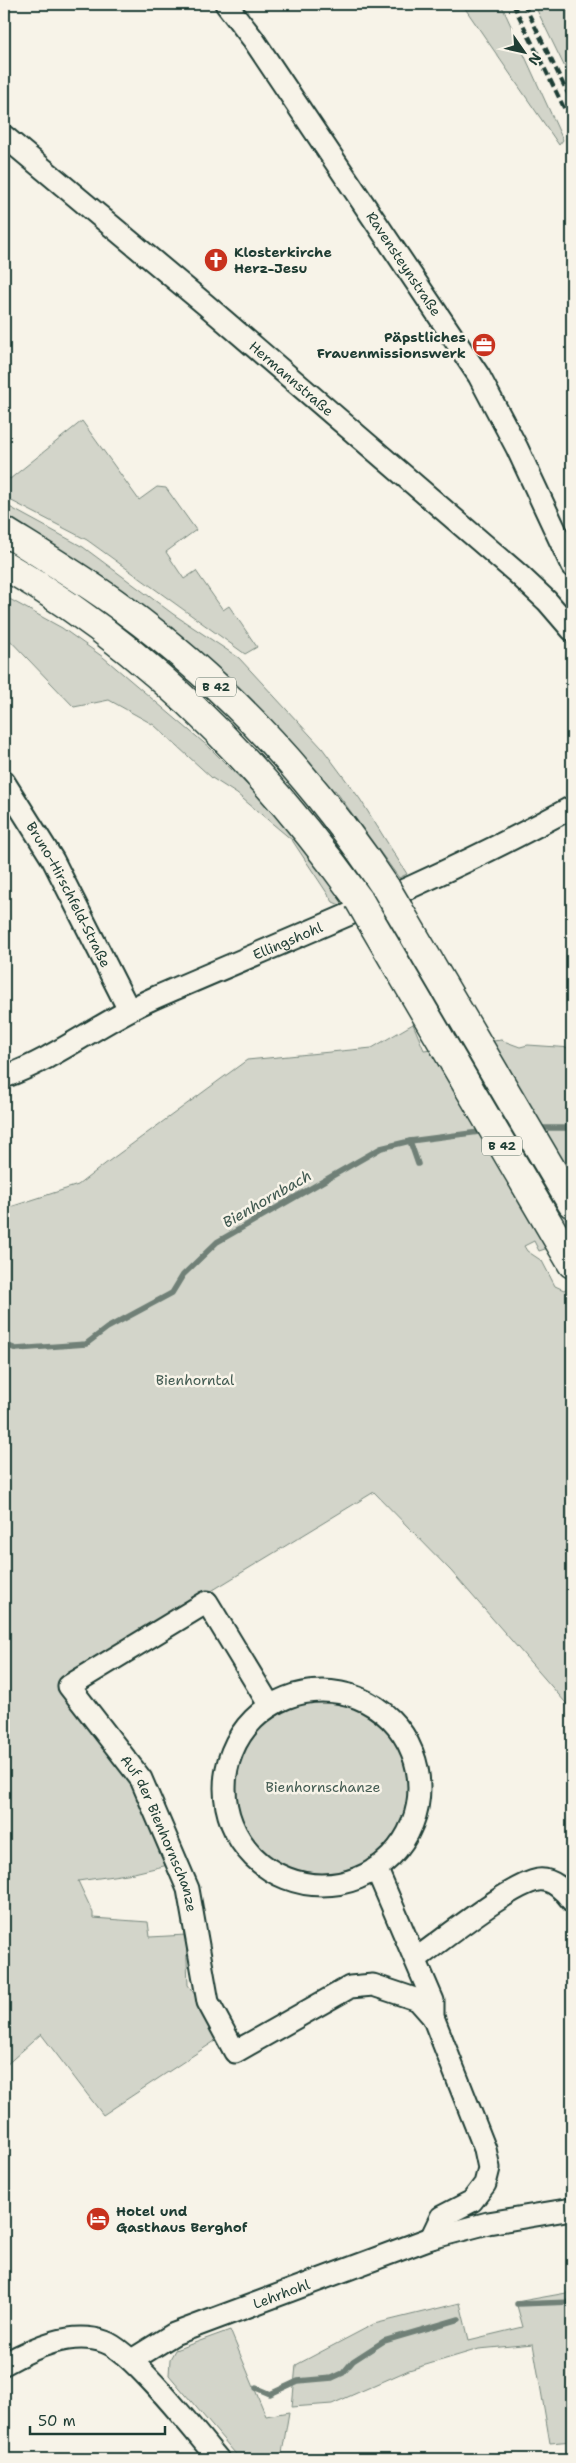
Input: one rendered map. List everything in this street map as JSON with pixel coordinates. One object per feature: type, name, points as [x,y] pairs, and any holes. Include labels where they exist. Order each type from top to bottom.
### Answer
[{"type":"highway","name":"B 42","points":[[4,532],[68,571],[123,609],[175,650],[234,702],[308,782],[343,825],[393,899],[572,1204]]},
{"type":"highway","name":"B 42","points":[[4,565],[76,612],[159,674],[218,730],[294,814],[365,910],[566,1254]]},
{"type":"highway","points":[[4,586],[76,612]]},
{"type":"street","name":"Ravensteynstraße","points":[[226,4],[253,39],[479,376],[517,448],[572,566]]},
{"type":"street","name":"Hermannstraße","points":[[4,136],[278,366],[510,567],[547,601],[572,630]]},
{"type":"street","name":"Bruno-Hirschfeld-Straße","points":[[4,782],[52,860],[129,1010]]},
{"type":"street","name":"Ellingshohl","points":[[4,1078],[36,1063],[129,1010],[416,884],[518,836],[572,807]]},
{"type":"street","name":"Auf der Bienhornschanze","points":[[270,1706],[207,1602],[69,1686],[141,1779],[188,1889],[208,2002],[235,2052],[350,1987],[373,1986],[418,2000],[433,2017],[485,2149],[489,2168],[485,2184],[472,2201],[441,2217],[431,2238]]},
{"type":"street","points":[[303,1692],[338,1692],[371,1704],[386,1714],[401,1732],[410,1747],[417,1770],[417,1805],[412,1822],[404,1838],[394,1852],[376,1868],[356,1878],[340,1883],[306,1884],[284,1877],[269,1869],[255,1859],[241,1841],[227,1810],[226,1770],[238,1738],[252,1720],[270,1706],[303,1692]]},
{"type":"street","name":"Auf der Bienhornschanze","points":[[376,1868],[417,1958],[433,2001],[433,2017]]},
{"type":"street","points":[[417,1958],[519,1887],[540,1879],[556,1884],[566,1892],[572,1901]]},
{"type":"street","name":"Lehrhohl","points":[[132,2360],[174,2334],[431,2238],[488,2223],[572,2209]]},
{"type":"street","points":[[4,2364],[56,2341],[74,2338],[106,2342],[132,2360],[218,2459]]},
{"type":"green space","points":[[462,4],[501,4],[563,140],[559,145]]},
{"type":"green space","points":[[534,4],[572,4],[572,82]]},
{"type":"green space","points":[[82,421],[139,500],[157,487],[166,488],[196,530],[166,552],[184,579],[196,571],[223,610],[229,606],[257,647],[245,654],[87,540],[4,497],[4,472],[10,479]]},
{"type":"green space","points":[[4,504],[83,547],[173,614],[239,658],[322,748],[360,799],[407,874],[399,878],[335,790],[329,792],[108,585],[4,514]]},
{"type":"green space","points":[[4,596],[62,628],[103,657],[210,748],[297,835],[347,902],[342,906],[333,902],[292,840],[237,794],[212,778],[154,725],[109,700],[74,707],[4,634]]},
{"type":"green space","name":"Bienhorntal","points":[[413,1024],[424,1050],[501,1040],[520,1047],[528,1045],[572,1048],[572,1240],[539,1251],[534,1241],[524,1246],[527,1251],[542,1261],[555,1286],[564,1290],[572,1286],[572,1710],[451,1571],[374,1492],[62,1682],[133,1783],[168,1865],[134,1873],[78,1881],[93,1913],[93,1918],[148,1922],[150,1937],[186,1935],[188,1985],[224,2035],[103,2115],[41,2034],[4,2067],[4,1209],[78,1185],[247,1060],[372,1048]]},
{"type":"green space","name":"Bienhornschanze","points":[[323,1697],[357,1704],[373,1712],[392,1730],[398,1737],[409,1761],[413,1787],[406,1821],[398,1837],[380,1856],[373,1862],[349,1873],[323,1877],[289,1870],[273,1862],[254,1844],[248,1837],[237,1813],[233,1787],[240,1753],[248,1737],[266,1718],[273,1712],[297,1701]]},
{"type":"green space","points":[[572,2292],[572,2441],[550,2443],[533,2344],[479,2349],[409,2370],[332,2404],[292,2407],[296,2365],[374,2324],[460,2303],[469,2340],[523,2327],[516,2302]]},
{"type":"green space","points":[[230,2330],[266,2416],[289,2412],[281,2459],[240,2459],[169,2375],[170,2359],[175,2350]]},
{"type":"waterway","name":"Bienhornbach","points":[[536,1128],[572,1128]]},
{"type":"waterway","name":"Bienhornbach","points":[[4,1344],[16,1349],[86,1344],[107,1328],[172,1293],[183,1275],[217,1242],[381,1148],[410,1141],[487,1131]]},
{"type":"waterway","points":[[410,1141],[418,1164]]},
{"type":"waterway","points":[[517,2304],[572,2302]]},
{"type":"waterway","points":[[256,2388],[270,2394],[298,2381],[332,2378],[343,2373],[353,2361],[384,2341],[459,2319]]},
{"type":"railway","points":[[513,4],[572,124]]},
{"type":"railway","points":[[524,4],[572,102]]},
{"type":"place","name":"Klosterkirche Herz-Jesu","points":[[216,260]]},
{"type":"place","name":"Päpstliches Frauenmissionswerk","points":[[484,345]]},
{"type":"place","name":"Hotel und Gasthaus Berghof","points":[[98,2219]]}]
